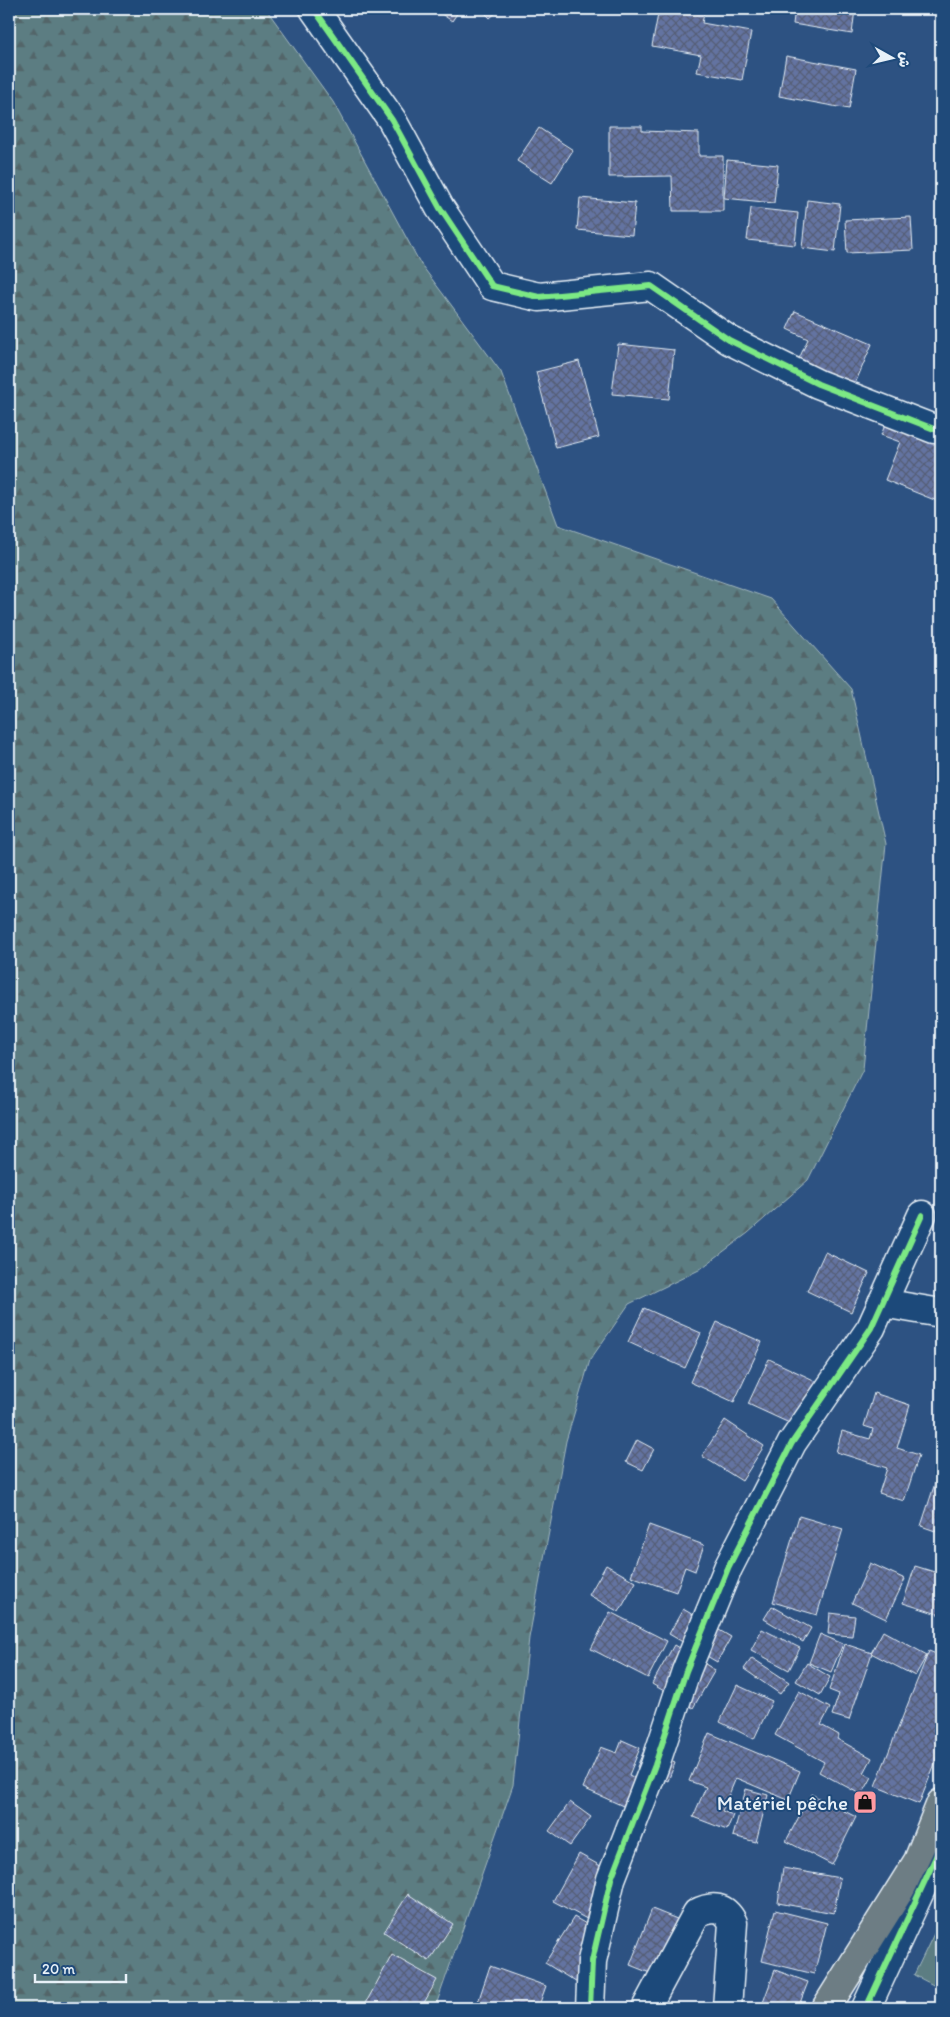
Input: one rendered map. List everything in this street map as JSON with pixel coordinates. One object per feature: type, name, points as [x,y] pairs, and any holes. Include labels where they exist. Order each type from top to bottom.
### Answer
[{"type":"main road","points":[[826,2008],[918,1861],[941,1803]]},
{"type":"street","points":[[314,9],[392,120],[440,208],[492,286],[539,297],[651,286],[730,340],[809,380],[934,429],[941,429]]},
{"type":"street","points":[[590,2008],[592,1961],[611,1879],[655,1765],[686,1671],[725,1577],[792,1443],[871,1328],[922,1215]]},
{"type":"street","points":[[882,1303],[941,1313]]},
{"type":"street","points":[[866,2008],[941,1846]]},
{"type":"street","points":[[646,2008],[697,1912],[706,1908],[720,1908],[729,1914],[733,1922],[727,2008]]},
{"type":"green space","points":[[9,9],[266,9],[333,102],[420,263],[501,372],[558,525],[771,599],[851,689],[886,844],[863,1069],[808,1180],[748,1233],[699,1270],[629,1304],[590,1360],[566,1441],[529,1638],[513,1785],[435,2008],[9,2008]]},
{"type":"green space","points":[[941,1919],[941,1989],[914,1975]]},
{"type":"building","points":[[434,9],[460,9],[452,21]]},
{"type":"building","points":[[481,9],[500,9],[490,18]]},
{"type":"building","points":[[659,9],[705,9],[702,23],[751,32],[742,80],[697,72],[701,55],[652,46]]},
{"type":"building","points":[[795,9],[855,9],[852,34],[793,24]]},
{"type":"building","points":[[786,56],[856,69],[849,109],[779,96]]},
{"type":"building","points":[[609,126],[642,126],[642,131],[699,133],[699,156],[723,156],[723,211],[673,211],[672,176],[609,177]]},
{"type":"building","points":[[539,128],[573,150],[552,183],[517,161]]},
{"type":"building","points":[[727,160],[778,165],[774,203],[724,198]]},
{"type":"building","points":[[580,198],[635,203],[632,235],[577,230]]},
{"type":"building","points":[[807,200],[840,204],[835,252],[802,248]]},
{"type":"building","points":[[751,208],[798,213],[795,245],[747,240]]},
{"type":"building","points":[[911,217],[913,250],[847,253],[845,220]]},
{"type":"building","points":[[795,311],[872,344],[854,386],[798,361],[808,339],[787,329]]},
{"type":"building","points":[[618,344],[674,350],[669,399],[612,394]]},
{"type":"building","points":[[579,361],[599,437],[556,448],[536,372]]},
{"type":"building","points":[[888,418],[941,439],[941,492],[937,501],[885,480],[900,442],[881,435]]},
{"type":"building","points":[[825,1252],[869,1273],[851,1312],[807,1291]]},
{"type":"building","points":[[644,1308],[701,1333],[685,1368],[628,1342]]},
{"type":"building","points":[[717,1322],[762,1342],[734,1402],[690,1382]]},
{"type":"building","points":[[769,1359],[820,1383],[798,1427],[748,1404]]},
{"type":"building","points":[[874,1393],[910,1405],[897,1448],[919,1455],[904,1501],[879,1493],[887,1468],[836,1452],[842,1431],[870,1439],[873,1429],[864,1426]]},
{"type":"building","points":[[725,1420],[764,1446],[742,1481],[702,1456]]},
{"type":"building","points":[[637,1440],[654,1449],[643,1470],[626,1462]]},
{"type":"building","points":[[941,1468],[941,1533],[921,1526]]},
{"type":"building","points":[[799,1516],[843,1529],[817,1615],[773,1602]]},
{"type":"building","points":[[649,1525],[704,1545],[695,1571],[685,1567],[676,1592],[631,1576]]},
{"type":"building","points":[[870,1563],[905,1579],[886,1619],[852,1603]]},
{"type":"building","points":[[606,1565],[636,1582],[619,1612],[589,1595]]},
{"type":"building","points":[[915,1566],[941,1574],[941,1615],[903,1603]]},
{"type":"building","points":[[772,1606],[811,1628],[803,1642],[764,1619]]},
{"type":"building","points":[[683,1609],[731,1637],[717,1662],[669,1634]]},
{"type":"building","points":[[610,1612],[667,1641],[648,1678],[591,1649]]},
{"type":"building","points":[[830,1613],[855,1616],[852,1636],[828,1634]]},
{"type":"building","points":[[762,1629],[800,1648],[789,1670],[751,1650]]},
{"type":"building","points":[[883,1631],[927,1655],[915,1676],[871,1653]]},
{"type":"building","points":[[820,1634],[843,1644],[831,1672],[809,1663]]},
{"type":"building","points":[[845,1644],[872,1653],[849,1720],[832,1715],[839,1694],[829,1690]]},
{"type":"building","points":[[674,1645],[715,1670],[693,1708],[652,1684]]},
{"type":"building","points":[[929,1651],[941,1656],[941,1757],[938,1756],[919,1804],[875,1786]]},
{"type":"building","points":[[752,1658],[789,1682],[780,1694],[744,1669]]},
{"type":"building","points":[[807,1663],[830,1677],[820,1695],[796,1681]]},
{"type":"building","points":[[737,1685],[772,1701],[754,1739],[720,1722]]},
{"type":"building","points":[[799,1691],[830,1708],[821,1725],[839,1735],[837,1739],[872,1758],[864,1773],[872,1777],[862,1795],[819,1772],[824,1762],[775,1735]]},
{"type":"building","points":[[709,1733],[800,1771],[788,1800],[736,1778],[722,1811],[733,1815],[727,1830],[693,1817],[706,1787],[689,1781]]},
{"type":"building","points":[[622,1740],[640,1748],[629,1775],[635,1778],[623,1806],[583,1788],[601,1747],[617,1753]]},
{"type":"building","points":[[644,1750],[675,1763],[668,1781],[637,1767]]},
{"type":"building","points":[[746,1789],[768,1795],[756,1842],[733,1836]]},
{"type":"building","points":[[811,1794],[856,1817],[832,1865],[786,1841]]},
{"type":"building","points":[[570,1802],[591,1817],[570,1846],[549,1831]]},
{"type":"building","points":[[579,1854],[626,1880],[600,1926],[553,1901]]},
{"type":"building","points":[[783,1868],[840,1878],[834,1913],[778,1903]]},
{"type":"building","points":[[408,1894],[453,1924],[429,1961],[384,1932]]},
{"type":"building","points":[[652,1909],[677,1919],[655,1975],[630,1965]]},
{"type":"building","points":[[775,1910],[827,1923],[814,1974],[762,1961]]},
{"type":"building","points":[[574,1917],[607,1936],[579,1984],[545,1963]]},
{"type":"building","points":[[392,1955],[437,1980],[421,2008],[363,2008]]},
{"type":"building","points":[[490,1966],[546,1986],[538,2008],[476,2008]]},
{"type":"building","points":[[775,1970],[808,1982],[798,2008],[761,2008]]},
{"type":"cycle path","points":[[314,9],[392,120],[440,208],[492,286],[539,297],[651,286],[729,340],[818,384],[934,429],[941,429]]},
{"type":"cycle path","points":[[590,2008],[592,1961],[611,1879],[655,1765],[686,1671],[728,1568],[792,1443],[871,1328],[922,1215]]},
{"type":"cycle path","points":[[866,2008],[941,1846]]},
{"type":"place","name":"Matériel pêche","points":[[865,1802]]}]
